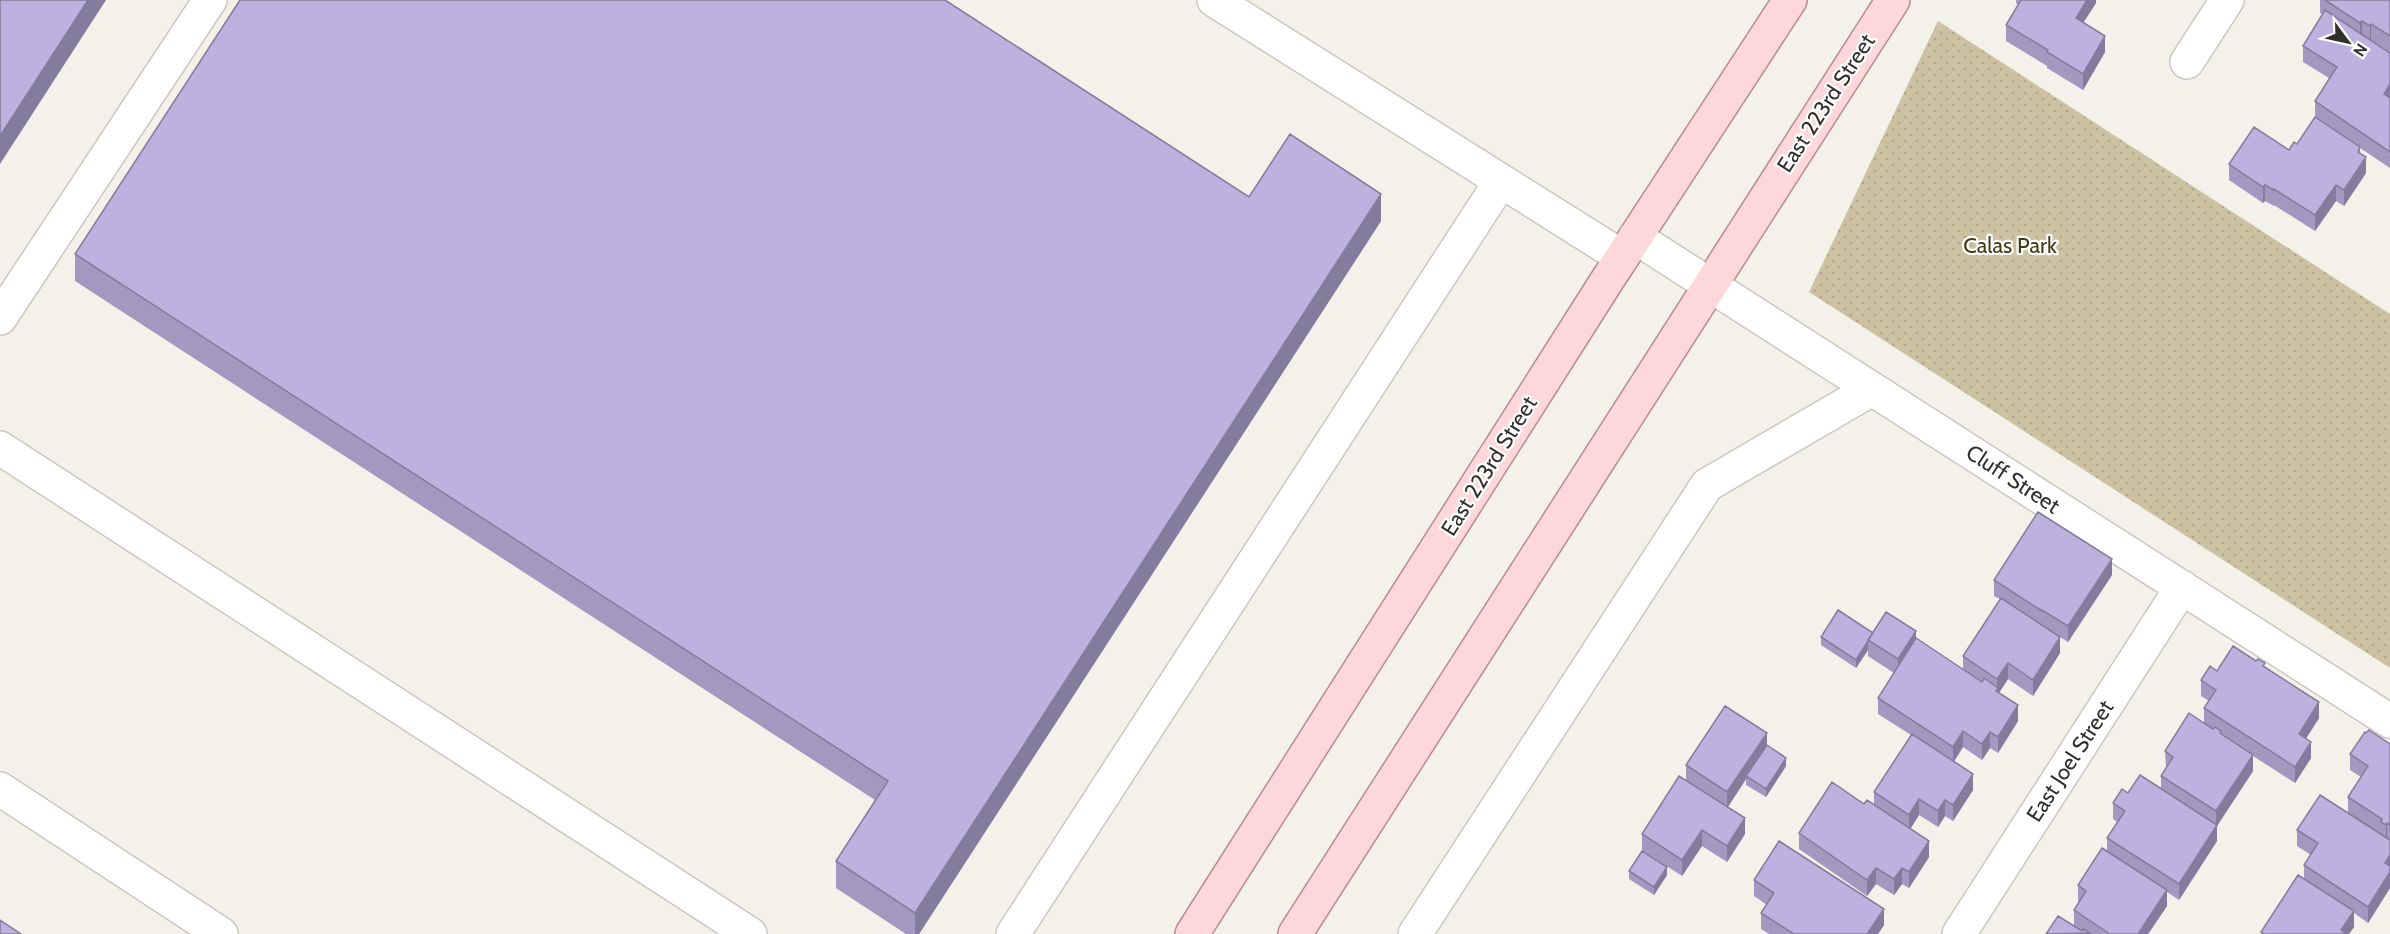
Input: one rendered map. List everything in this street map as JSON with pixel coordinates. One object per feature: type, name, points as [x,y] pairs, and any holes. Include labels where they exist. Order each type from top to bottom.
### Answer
[{"type":"main road","name":"East 223rd Street","points":[[1192,934],[1629,247],[1790,0]]},
{"type":"main road","name":"East 223rd Street","points":[[1295,934],[1893,0]]},
{"type":"street","points":[[0,318],[210,0]]},
{"type":"street","name":"Cluff Street","points":[[1214,0],[1501,181],[1629,247],[1710,284],[2390,721]]},
{"type":"street","points":[[2187,62],[2227,0]]},
{"type":"street","points":[[1013,934],[1501,181]]},
{"type":"street","points":[[1415,934],[1707,485],[1872,389]]},
{"type":"street","points":[[0,448],[750,934]]},
{"type":"street","name":"East Joel Street","points":[[1959,934],[2182,587]]},
{"type":"street","points":[[0,789],[221,934]]},
{"type":"green space","name":"Calas Park","points":[[1938,21],[2390,314],[2390,668],[1809,292]]},
{"type":"building","points":[[0,0],[88,0],[0,136]]},
{"type":"building","points":[[240,0],[945,0],[1249,197],[1290,134],[1381,194],[915,913],[836,861],[888,781],[75,254]]},
{"type":"building","points":[[2021,0],[2087,0],[2076,18],[2105,36],[2083,74],[2006,25]]},
{"type":"building","points":[[2325,0],[2390,0],[2390,36],[2371,24],[2370,26],[2362,21],[2360,23]]},
{"type":"building","points":[[2325,10],[2390,53],[2390,84],[2384,94],[2390,98],[2390,152],[2315,101],[2337,67],[2303,46]]},
{"type":"building","points":[[2315,117],[2360,147],[2358,152],[2366,157],[2344,190],[2336,185],[2315,215],[2274,189],[2265,185],[2263,187],[2229,164],[2254,127],[2289,150],[2294,142],[2297,144]]},
{"type":"building","points":[[2038,512],[2112,559],[2068,626],[1994,580]]},
{"type":"building","points":[[2001,598],[2060,637],[2033,680],[2008,663],[1997,679],[1963,656]]},
{"type":"building","points":[[1838,610],[1873,633],[1856,660],[1821,637]]},
{"type":"building","points":[[1886,612],[1916,631],[1898,659],[1868,640]]},
{"type":"building","points":[[1916,638],[1982,682],[1984,678],[1998,688],[1996,691],[2018,705],[1998,737],[1990,732],[1982,744],[1963,731],[1953,747],[1878,698]]},
{"type":"building","points":[[2233,646],[2256,661],[2258,659],[2265,663],[2263,666],[2319,702],[2299,734],[2311,742],[2295,767],[2204,708],[2216,690],[2201,680],[2210,666],[2217,671]]},
{"type":"building","points":[[1725,706],[1767,733],[1727,792],[1686,765]]},
{"type":"building","points":[[2189,713],[2213,729],[2215,727],[2221,731],[2220,733],[2253,755],[2216,811],[2161,776],[2173,757],[2165,751]]},
{"type":"building","points":[[2369,730],[2390,744],[2390,825],[2381,822],[2382,819],[2348,797],[2368,766],[2350,754],[2365,732]]},
{"type":"building","points":[[1912,734],[1973,774],[1953,805],[1945,800],[1938,811],[1919,799],[1909,815],[1874,792]]},
{"type":"building","points":[[1767,745],[1786,758],[1766,789],[1746,776]]},
{"type":"building","points":[[2140,775],[2217,825],[2179,884],[2107,838],[2125,811],[2113,803],[2122,789],[2128,793]]},
{"type":"building","points":[[1679,776],[1745,818],[1727,846],[1702,830],[1682,860],[1642,834]]},
{"type":"building","points":[[1832,782],[1864,804],[1867,800],[1929,841],[1909,872],[1902,868],[1894,879],[1876,868],[1867,880],[1799,833]]},
{"type":"building","points":[[2320,795],[2390,840],[2390,855],[2385,863],[2390,866],[2390,872],[2368,907],[2304,865],[2318,843],[2297,830]]},
{"type":"building","points":[[1779,841],[1884,909],[1867,934],[1794,934],[1761,913],[1774,893],[1754,880]]},
{"type":"building","points":[[2102,848],[2167,890],[2138,934],[2110,934],[2074,910],[2086,891],[2078,885]]},
{"type":"building","points":[[1642,851],[1667,867],[1654,887],[1629,871]]},
{"type":"building","points":[[2298,875],[2354,911],[2341,930],[2347,934],[2264,934],[2261,932]]},
{"type":"building","points":[[2058,916],[2082,931],[2083,929],[2090,933],[2046,934]]},
{"type":"building","points":[[0,920],[21,934],[0,934]]}]
